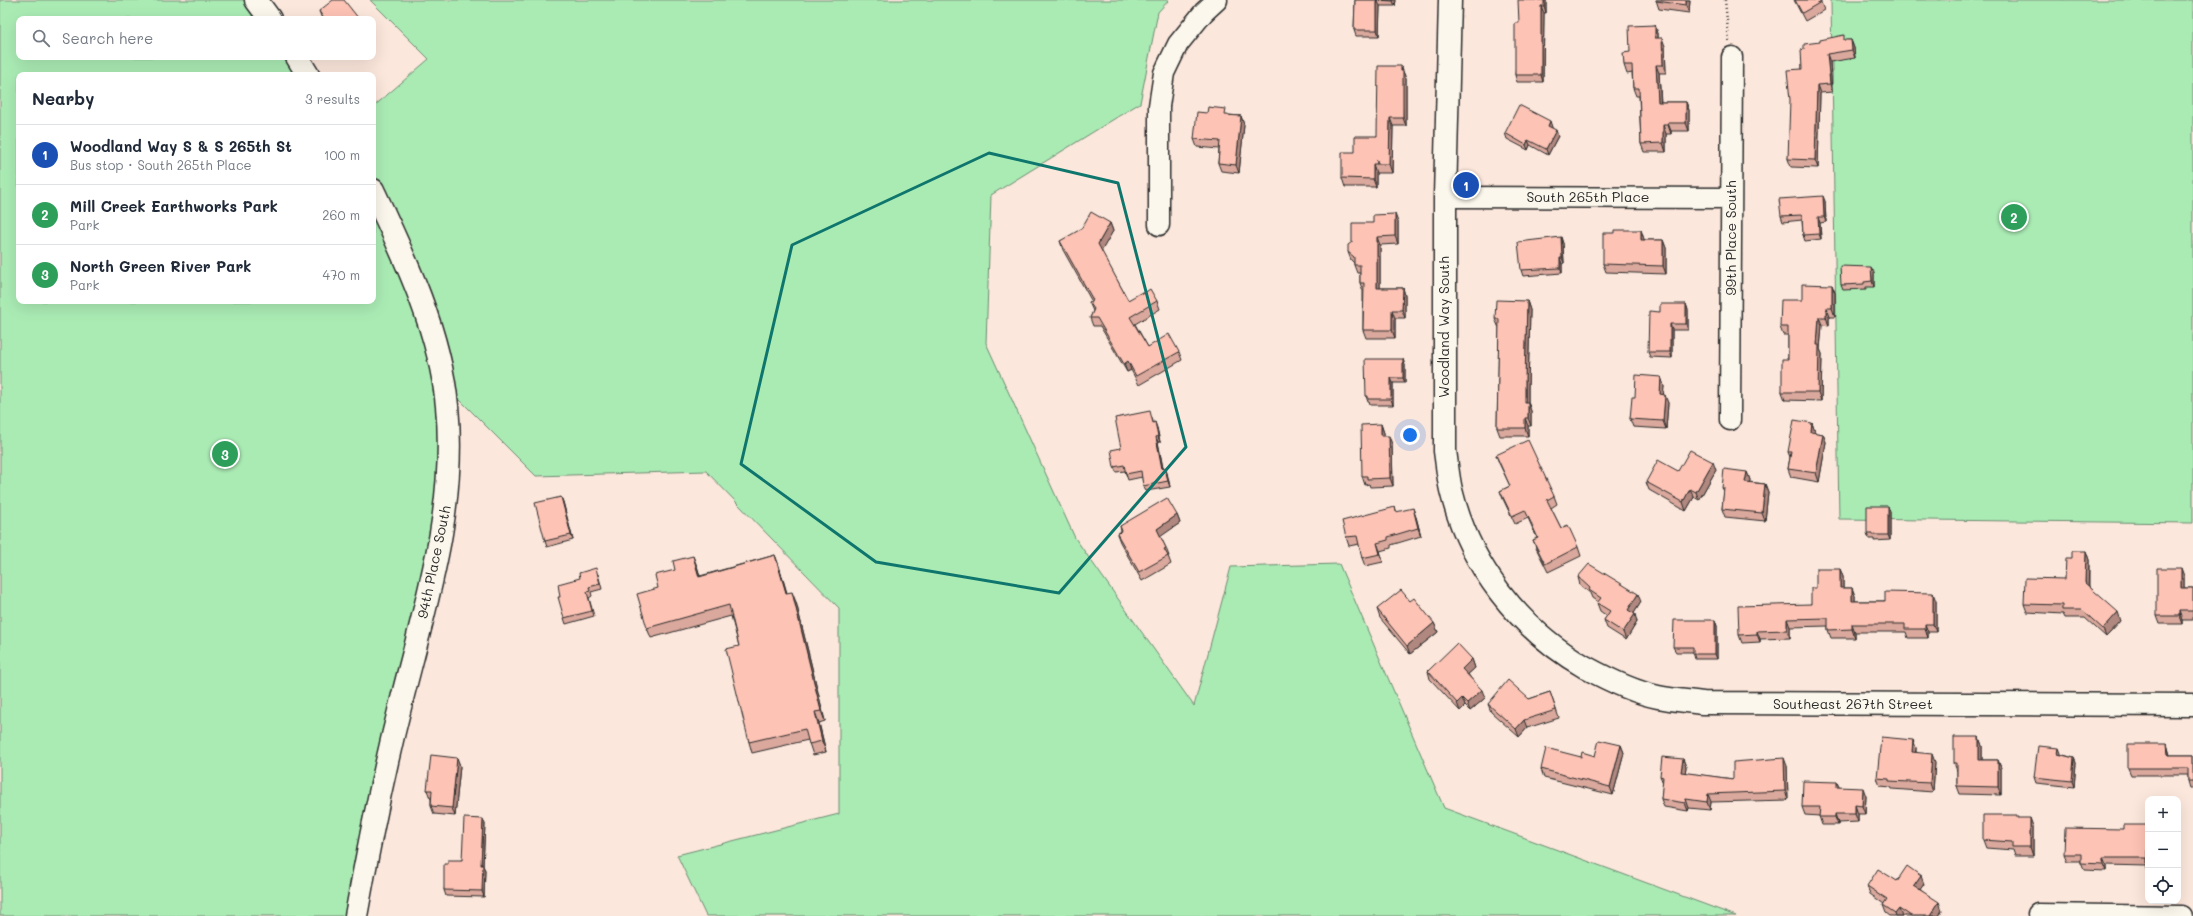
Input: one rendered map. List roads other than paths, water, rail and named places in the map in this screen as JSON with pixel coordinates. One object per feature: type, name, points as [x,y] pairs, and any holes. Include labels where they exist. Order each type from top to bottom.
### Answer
[{"type":"street","points":[[256,0],[268,16]]},
{"type":"street","name":"Woodland Way South","points":[[1450,0],[1445,197],[1445,451],[1451,490],[1471,544],[1488,576],[1532,629]]},
{"type":"street","points":[[1159,225],[1159,106],[1164,73],[1178,44],[1210,6]]},
{"type":"street","name":"99th Place South","points":[[1730,420],[1732,57]]},
{"type":"street","points":[[299,60],[306,72]]},
{"type":"street","name":"94th Place South","points":[[356,916],[384,768],[442,540],[450,464],[447,405],[435,348],[408,267],[376,197]]},
{"type":"street","name":"South 265th Place","points":[[1445,197],[1731,198]]},
{"type":"street","name":"Southeast 267th Street","points":[[1532,629],[1566,656],[1605,678],[1657,697],[1703,703],[2193,705]]},
{"type":"street","points":[[2038,914],[2180,916]]},
{"type":"place","name":"Woodland Way S & S 265th St","points":[[1466,185]]},
{"type":"place","name":"Mill Creek Earthworks Park","points":[[2014,217]]},
{"type":"place","name":"North Green River Park","points":[[225,454]]}]
